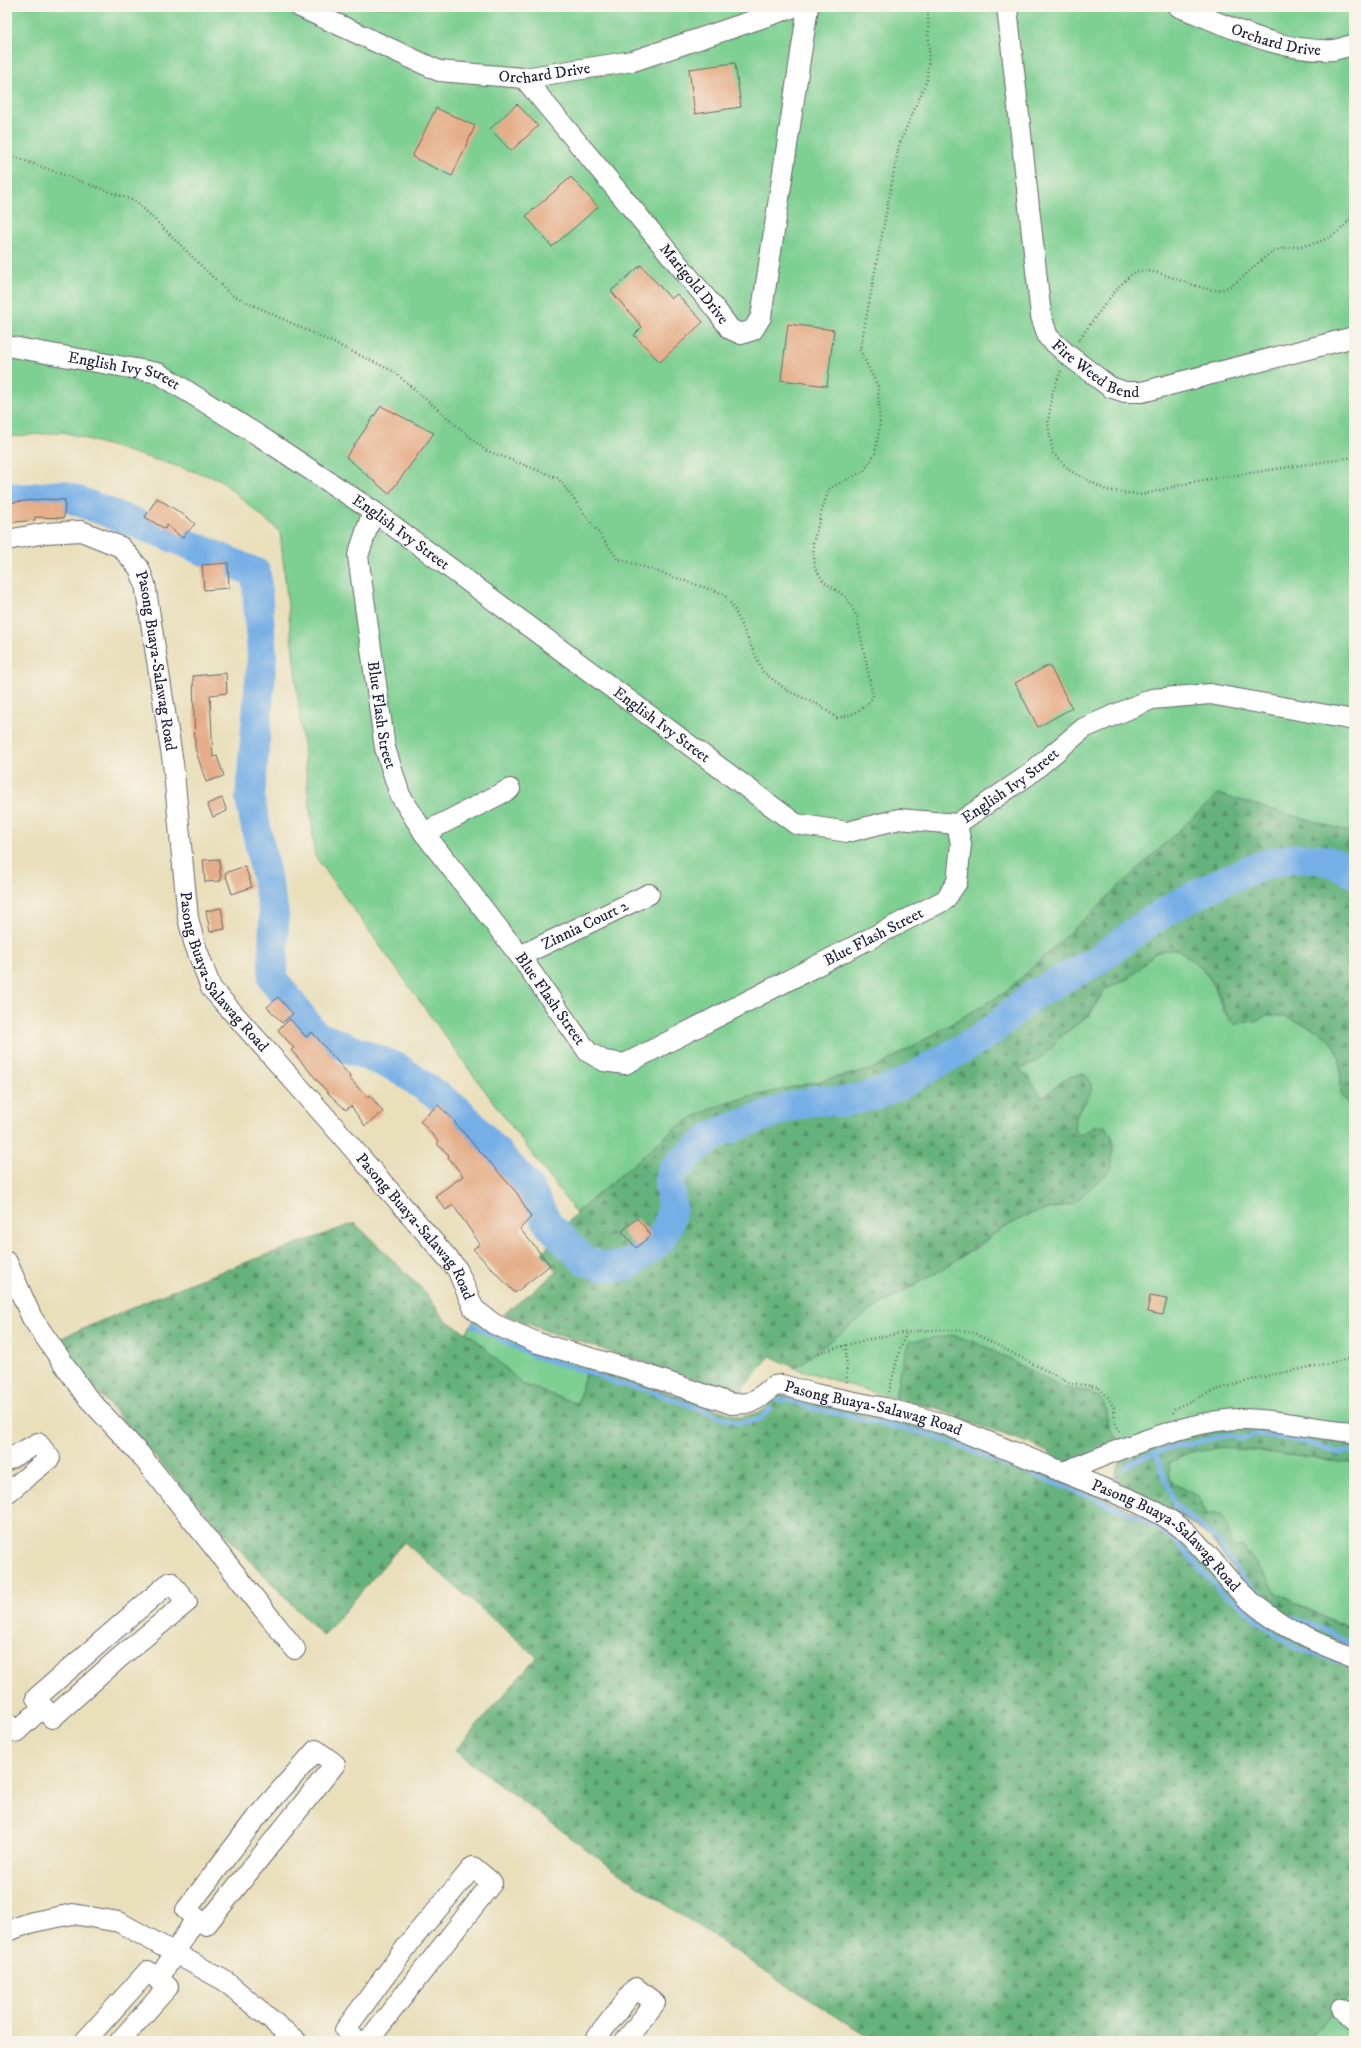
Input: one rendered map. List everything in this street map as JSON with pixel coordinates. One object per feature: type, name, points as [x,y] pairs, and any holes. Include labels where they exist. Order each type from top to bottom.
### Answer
[{"type":"street","name":"Orchard Drive","points":[[300,7],[439,71],[524,78],[633,60],[794,7]]},
{"type":"street","name":"Marigold Drive","points":[[524,78],[717,311],[730,329],[740,334],[753,330],[761,317],[808,7]]},
{"type":"street","name":"Fire Weed Bend","points":[[1007,7],[1042,316],[1048,336],[1058,346],[1110,387],[1125,392],[1142,392],[1354,337]]},
{"type":"street","name":"Orchard Drive","points":[[1179,7],[1258,37],[1296,48],[1333,50],[1354,45]]},
{"type":"street","name":"English Ivy Street","points":[[7,346],[158,373],[373,511],[796,824],[848,832],[899,819],[957,824],[1027,776],[1084,728],[1152,699],[1210,694],[1354,720]]},
{"type":"street","name":"Blue Flash Street","points":[[373,511],[358,556],[385,748],[400,795],[424,833],[520,956],[588,1052],[604,1061],[625,1064],[945,900],[957,882],[961,844],[957,824]]},
{"type":"street","name":"Pasong Buaya-Salawag Road","points":[[7,540],[46,533],[81,531],[121,547],[139,568],[145,584],[173,763],[188,918],[194,942],[210,988],[324,1115],[456,1269],[474,1309],[494,1324],[538,1343],[629,1368],[732,1404],[749,1403],[774,1386],[782,1385],[815,1394],[847,1399],[885,1408],[944,1424],[1132,1500],[1173,1522],[1194,1540],[1232,1584],[1267,1615],[1302,1637],[1354,1657]]},
{"type":"street","points":[[424,833],[510,789]]},
{"type":"street","name":"Zinnia Court 2","points":[[520,956],[650,894]]},
{"type":"street","points":[[7,1262],[32,1318],[86,1396],[139,1453],[296,1649]]},
{"type":"street","points":[[1064,1472],[1132,1446],[1216,1422],[1242,1419],[1354,1432]]},
{"type":"street","points":[[7,1460],[38,1443],[50,1458],[7,1493]]},
{"type":"street","points":[[170,1582],[187,1602],[119,1658],[52,1718],[44,1707],[36,1698],[170,1582]]},
{"type":"street","points":[[7,1723],[16,1732],[44,1707]]},
{"type":"street","points":[[316,1750],[335,1764],[206,1924],[196,1918],[186,1910],[256,1818],[316,1750]]},
{"type":"street","points":[[474,1867],[492,1883],[358,2040],[345,2030],[413,1938],[474,1867]]},
{"type":"street","points":[[7,1931],[33,1922],[73,1914],[119,1922],[225,1981],[296,2041]]},
{"type":"street","points":[[158,1980],[196,1918]]},
{"type":"street","points":[[85,2041],[148,1971],[168,1988],[120,2041]]},
{"type":"street","points":[[594,2041],[636,1988],[655,2003],[625,2041]]},
{"type":"path","points":[[7,154],[137,202],[230,294],[393,371],[485,450],[558,478],[617,558],[724,594],[734,609],[762,672],[788,691],[819,705],[837,718],[850,716],[864,709],[873,696],[857,617],[846,597],[824,582],[815,568],[813,543],[824,503],[830,488],[864,471],[875,454],[880,425],[878,387],[860,350],[899,145],[927,80],[929,52],[928,7]]},
{"type":"path","points":[[819,1353],[846,1345],[906,1334],[941,1330],[960,1330],[974,1333],[1070,1383],[1098,1387],[1107,1396],[1114,1408],[1115,1421],[1119,1433],[1132,1446]]},
{"type":"path","points":[[885,1408],[899,1352],[906,1334]]},
{"type":"path","points":[[846,1345],[847,1399]]},
{"type":"path","points":[[1163,1436],[1175,1408],[1213,1391],[1261,1377],[1354,1358]]},
{"type":"green space","points":[[7,7],[1354,7],[1354,833],[1218,795],[1006,992],[874,1069],[727,1102],[678,1127],[576,1213],[474,1076],[315,856],[280,532],[219,479],[64,432],[7,437]]},
{"type":"green space","points":[[1218,794],[1354,833],[1354,1109],[1341,1096],[1340,1058],[1331,1041],[1319,1031],[1284,1016],[1269,1015],[1255,1021],[1233,1024],[1225,1012],[1214,984],[1205,972],[1177,949],[1161,951],[1154,954],[1131,977],[1104,990],[1089,1015],[1057,1039],[1050,1050],[1035,1062],[1019,1070],[1028,1076],[1042,1098],[1072,1076],[1085,1074],[1089,1080],[1091,1091],[1076,1117],[1074,1130],[1080,1135],[1094,1127],[1106,1126],[1112,1137],[1112,1169],[1073,1204],[1031,1213],[997,1232],[944,1269],[899,1293],[867,1313],[795,1368],[770,1356],[739,1393],[549,1332],[504,1314],[557,1272],[542,1253],[576,1213],[678,1126],[727,1102],[874,1069],[1006,992]]},
{"type":"green space","points":[[1177,949],[1195,963],[1208,976],[1217,992],[1224,1013],[1255,1021],[1269,1015],[1284,1016],[1319,1031],[1331,1041],[1340,1058],[1341,1096],[1354,1109],[1354,1427],[1122,1443],[1112,1432],[1107,1420],[1108,1411],[1094,1392],[1061,1387],[971,1340],[899,1373],[895,1399],[795,1368],[867,1313],[978,1247],[997,1232],[1031,1213],[1073,1204],[1114,1150],[1112,1137],[1106,1127],[1094,1127],[1080,1135],[1074,1130],[1076,1117],[1091,1091],[1089,1080],[1085,1074],[1072,1076],[1062,1082],[1042,1099],[1036,1087],[1019,1070],[1035,1062],[1050,1050],[1057,1039],[1089,1016],[1104,990],[1131,977],[1154,954],[1161,951]]},
{"type":"green space","points":[[355,1223],[426,1293],[444,1319],[473,1337],[522,1384],[578,1403],[587,1366],[741,1417],[763,1411],[776,1393],[932,1430],[1090,1492],[1172,1528],[1208,1565],[1354,1663],[1354,1991],[1307,2041],[876,2041],[794,1990],[617,1872],[455,1751],[537,1657],[404,1542],[323,1636],[253,1564],[186,1491],[54,1341],[195,1281]]},
{"type":"green space","points":[[474,1320],[587,1366],[578,1403],[522,1384],[473,1337],[466,1333]]},
{"type":"green space","points":[[952,1335],[967,1339],[994,1351],[1060,1386],[1086,1391],[1096,1395],[1105,1406],[1109,1427],[1122,1443],[1068,1463],[1031,1444],[982,1427],[938,1409],[895,1399],[899,1373],[910,1341]]},
{"type":"green space","points":[[1239,1426],[1354,1435],[1354,1462],[1330,1461],[1311,1457],[1274,1454],[1257,1450],[1215,1448],[1190,1452],[1168,1463],[1170,1478],[1174,1484],[1198,1496],[1207,1514],[1223,1514],[1234,1546],[1242,1545],[1277,1593],[1335,1623],[1351,1626],[1354,1623],[1354,1647],[1286,1620],[1247,1590],[1211,1538],[1181,1516],[1112,1485],[1121,1456],[1207,1432]]},
{"type":"green space","points":[[1215,1448],[1257,1450],[1274,1454],[1311,1457],[1330,1461],[1354,1462],[1354,1623],[1351,1626],[1335,1623],[1277,1593],[1261,1573],[1234,1546],[1223,1514],[1207,1514],[1198,1496],[1174,1484],[1170,1478],[1168,1463],[1190,1452]]},
{"type":"green space","points":[[1354,1991],[1354,2041],[1307,2041]]},
{"type":"building","points":[[735,63],[741,107],[695,114],[689,69]]},
{"type":"building","points":[[517,104],[538,126],[511,151],[490,129]]},
{"type":"building","points":[[436,108],[475,126],[452,176],[412,157]]},
{"type":"building","points":[[571,177],[598,207],[552,247],[526,216]]},
{"type":"building","points":[[641,265],[671,299],[677,294],[703,322],[660,362],[634,335],[642,327],[611,291]]},
{"type":"building","points":[[788,324],[834,330],[827,386],[781,380]]},
{"type":"building","points":[[381,406],[434,433],[389,494],[346,457]]},
{"type":"building","points":[[157,498],[187,517],[195,524],[182,538],[167,525],[165,529],[145,517]]},
{"type":"building","points":[[44,499],[65,500],[64,518],[35,517],[35,520],[7,523],[7,503]]},
{"type":"building","points":[[228,563],[229,588],[204,590],[202,565]]},
{"type":"building","points":[[1049,665],[1072,708],[1038,727],[1015,683]]},
{"type":"building","points":[[226,673],[227,693],[210,695],[213,757],[217,756],[224,776],[206,782],[195,748],[193,676]]},
{"type":"building","points":[[222,798],[227,811],[213,817],[207,804]]},
{"type":"building","points":[[219,859],[221,881],[205,882],[203,860]]},
{"type":"building","points":[[245,866],[252,887],[232,894],[225,873]]},
{"type":"building","points":[[221,908],[225,929],[210,932],[206,911]]},
{"type":"building","points":[[278,997],[293,1014],[282,1023],[267,1007]]},
{"type":"building","points":[[290,1019],[306,1037],[312,1032],[350,1076],[349,1078],[367,1097],[370,1095],[383,1112],[365,1126],[351,1106],[346,1110],[329,1094],[291,1050],[294,1048],[278,1030]]},
{"type":"building","points":[[438,1105],[455,1121],[454,1122],[517,1193],[531,1217],[520,1229],[550,1265],[515,1293],[473,1249],[480,1244],[453,1205],[446,1210],[435,1196],[463,1176],[448,1157],[449,1155],[437,1144],[439,1142],[420,1121]]},
{"type":"building","points":[[637,1218],[651,1235],[636,1248],[622,1231]]},
{"type":"building","points":[[1150,1296],[1167,1299],[1163,1315],[1147,1312]]},
{"type":"waterway","points":[[7,497],[23,499],[62,495],[167,535],[256,573],[262,657],[250,799],[274,914],[273,979],[315,1035],[398,1068],[459,1111],[527,1185],[549,1225],[584,1260],[604,1267],[628,1266],[659,1241],[668,1225],[672,1207],[669,1181],[672,1171],[684,1159],[716,1134],[786,1108],[817,1100],[844,1102],[875,1095],[898,1086],[976,1041],[995,1028],[1030,997],[1096,961],[1146,924],[1173,907],[1219,883],[1253,869],[1276,861],[1297,858],[1320,859],[1337,864],[1354,873]]},
{"type":"waterway","points":[[473,1325],[534,1356],[595,1374],[618,1384],[644,1389],[738,1423],[761,1419],[770,1409]]},
{"type":"waterway","points":[[779,1400],[790,1400],[808,1407],[930,1435],[1088,1496],[1143,1519],[1164,1532],[1177,1543],[1222,1592],[1276,1635],[1294,1647],[1339,1662]]},
{"type":"waterway","points":[[1125,1468],[1136,1460],[1152,1454],[1180,1445],[1191,1444],[1226,1435],[1242,1438],[1256,1435],[1279,1437],[1304,1442],[1337,1453],[1354,1451]]},
{"type":"waterway","points":[[1156,1453],[1175,1505],[1217,1540],[1244,1580],[1263,1599]]},
{"type":"waterway","points":[[1291,1618],[1323,1628],[1354,1644]]}]
